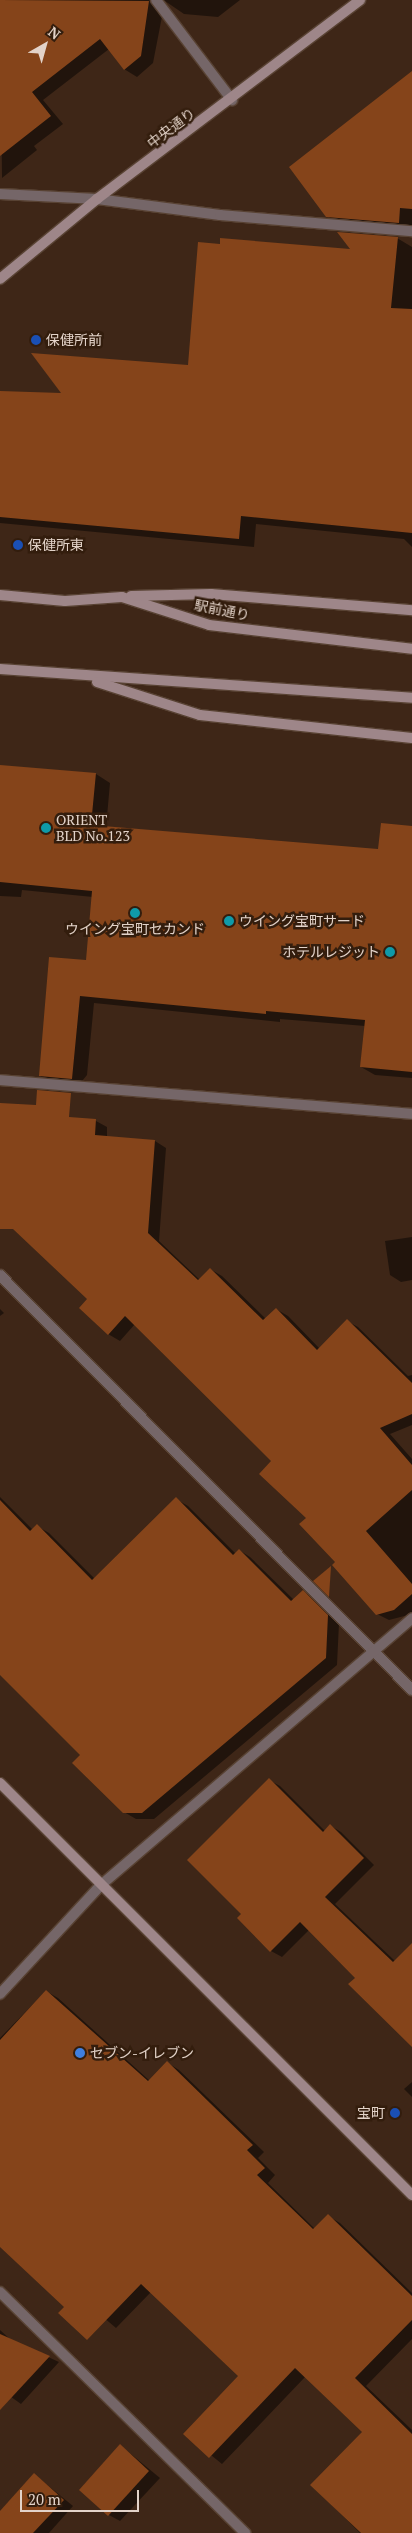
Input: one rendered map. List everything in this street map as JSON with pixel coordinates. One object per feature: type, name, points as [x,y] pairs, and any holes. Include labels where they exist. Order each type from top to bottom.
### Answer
[{"type":"street","points":[[156,0],[232,100]]},
{"type":"street","name":"中央通り","points":[[0,278],[97,199],[232,100],[360,0]]},
{"type":"street","points":[[0,194],[97,199],[220,215],[412,231]]},
{"type":"street","points":[[122,597],[211,594],[412,610]]},
{"type":"street","name":"駅前通り","points":[[0,595],[65,601],[122,597],[209,625],[412,649]]},
{"type":"street","points":[[0,670],[80,677],[412,698]]},
{"type":"street","points":[[80,677],[200,715],[412,738]]},
{"type":"street","points":[[0,1080],[412,1114]]},
{"type":"street","points":[[0,1275],[412,1690]]},
{"type":"street","points":[[0,1994],[101,1885],[412,1618]]},
{"type":"street","points":[[0,1783],[412,2195]]},
{"type":"street","points":[[0,2292],[244,2533]]},
{"type":"building","points":[[0,0],[149,1],[141,56],[124,70],[100,39],[32,92],[51,116],[0,156]]},
{"type":"building","points":[[412,71],[412,209],[400,208],[399,223],[326,217],[289,167]]},
{"type":"building","points":[[337,232],[398,237],[391,308],[412,309],[412,533],[241,516],[239,539],[0,517],[0,391],[61,393],[31,353],[188,365],[198,242],[220,244],[220,238],[350,249]]},
{"type":"building","points":[[0,765],[96,773],[91,825],[378,849],[381,823],[412,826],[412,1072],[360,1067],[365,1020],[266,1011],[266,1014],[80,996],[72,1079],[39,1076],[49,957],[86,960],[92,891],[0,882]]},
{"type":"building","points":[[37,1090],[71,1093],[69,1117],[96,1119],[95,1135],[155,1140],[148,1233],[198,1280],[210,1268],[263,1320],[276,1308],[317,1350],[347,1319],[412,1383],[412,1414],[380,1428],[412,1465],[412,1490],[366,1531],[412,1584],[412,1594],[394,1610],[376,1615],[332,1565],[335,1562],[299,1524],[306,1518],[259,1474],[271,1461],[125,1316],[108,1335],[79,1308],[87,1299],[13,1229],[0,1229],[0,1103],[36,1105]]},
{"type":"building","points":[[176,1497],[233,1555],[239,1549],[291,1601],[303,1590],[328,1615],[326,1658],[142,1813],[123,1813],[72,1763],[80,1755],[0,1675],[0,1500],[30,1531],[37,1524],[92,1580]]},
{"type":"building","points":[[331,1566],[329,1597],[313,1581]]},
{"type":"building","points":[[269,1778],[323,1832],[330,1824],[364,1858],[325,1897],[393,1962],[412,1943],[412,2047],[348,1984],[355,1978],[300,1922],[270,1952],[237,1918],[241,1914],[187,1860]]},
{"type":"building","points":[[46,1990],[148,2081],[167,2061],[253,2145],[247,2150],[265,2168],[257,2175],[313,2229],[328,2214],[412,2296],[412,2320],[355,2378],[412,2434],[412,2533],[361,2533],[310,2485],[362,2432],[295,2368],[209,2458],[183,2434],[238,2376],[141,2284],[87,2340],[58,2313],[64,2307],[0,2247],[0,2040]]},
{"type":"building","points":[[0,2334],[50,2356],[0,2410]]},
{"type":"building","points":[[120,2444],[149,2471],[108,2516],[79,2490]]},
{"type":"building","points":[[34,2473],[64,2500],[33,2533],[0,2533],[0,2511]]},
{"type":"place","name":"保健所前","points":[[36,340]]},
{"type":"place","name":"保健所東","points":[[18,545]]},
{"type":"place","name":"ORIENT BLD No.123","points":[[46,828]]},
{"type":"place","name":"ウイング宝町セカンド","points":[[135,913]]},
{"type":"place","name":"ウイング宝町サード","points":[[229,921]]},
{"type":"place","name":"ホテルレジット","points":[[390,952]]},
{"type":"place","name":"セブン-イレブン","points":[[80,2053]]},
{"type":"place","name":"宝町","points":[[395,2113]]}]
